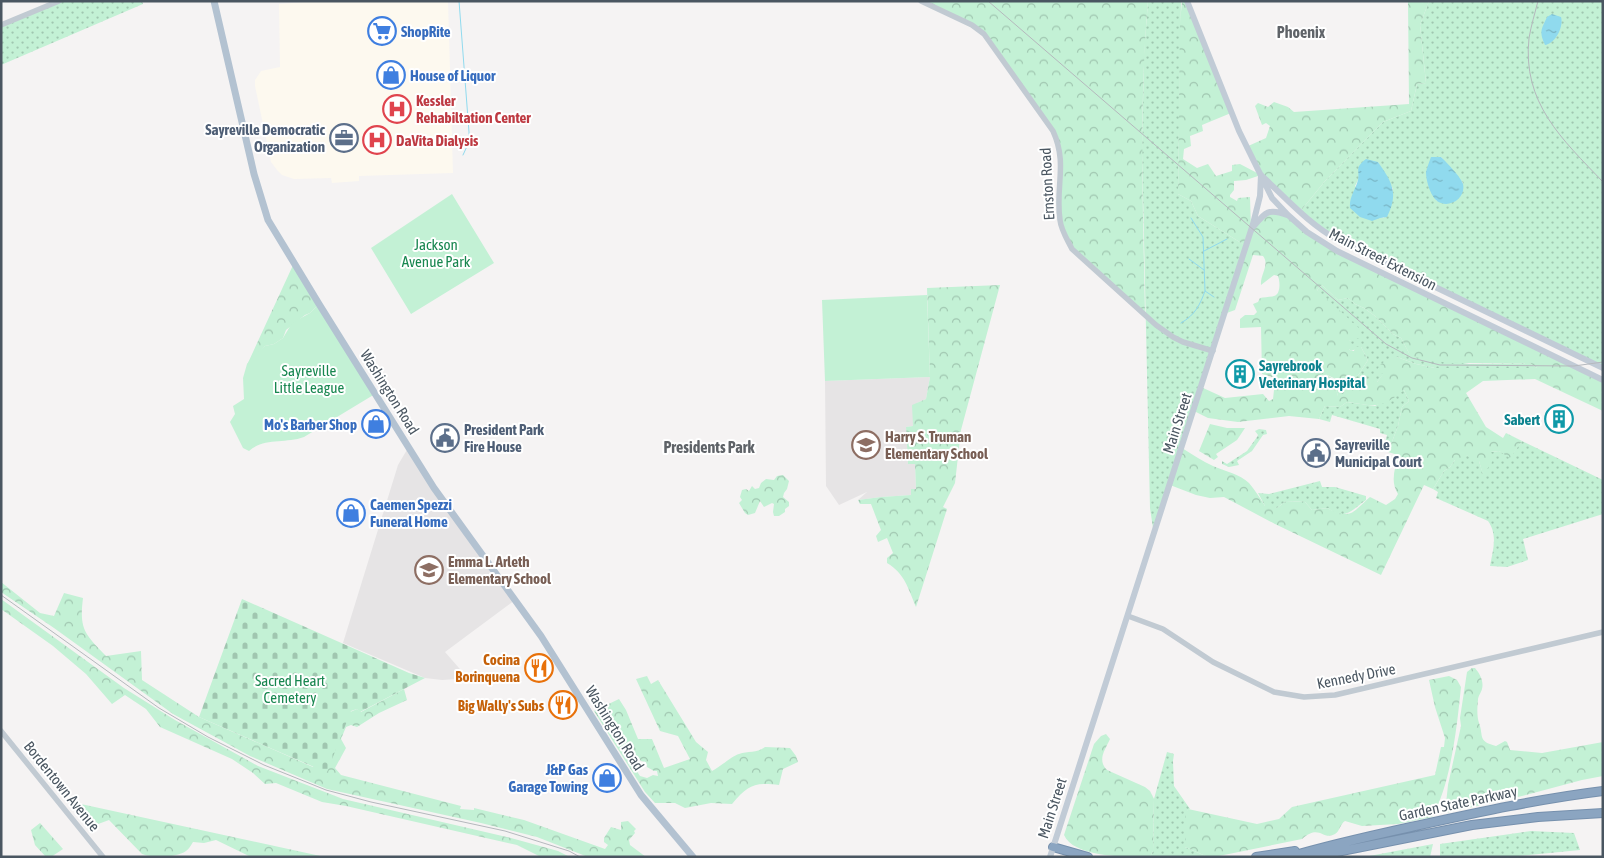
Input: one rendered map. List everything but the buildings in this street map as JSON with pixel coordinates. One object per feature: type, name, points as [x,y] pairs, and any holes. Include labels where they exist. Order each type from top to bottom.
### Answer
[{"type":"highway","name":"Garden State Parkway","points":[[1319,848],[1543,799],[1603,790]]},
{"type":"highway","name":"Garden State Parkway","points":[[1312,857],[1460,828],[1520,819],[1603,812]]},
{"type":"highway","points":[[1053,847],[1088,857]]},
{"type":"highway","points":[[1256,857],[1319,848]]},
{"type":"highway","points":[[1289,857],[1319,848]]},
{"type":"highway","name":"Garden State Parkway","points":[[1332,857],[1356,849]]},
{"type":"main road","name":"Washington Road","points":[[214,1],[259,196],[268,220],[429,480],[541,636],[641,794],[693,857]]},
{"type":"main road","points":[[1187,1],[1239,131],[1261,175]]},
{"type":"main road","name":"Main Street","points":[[1050,857],[1251,230],[1260,196],[1261,175]]},
{"type":"main road","name":"Main Street Extension","points":[[1261,175],[1272,198],[1288,215],[1307,232],[1337,251],[1603,380]]},
{"type":"main road","name":"Main Street Extension","points":[[1261,175],[1299,213],[1323,232],[1603,368]]},
{"type":"main road","points":[[1251,230],[1265,213],[1275,211],[1288,215]]},
{"type":"street","points":[[1,25],[59,1]]},
{"type":"street","name":"Ernston Road","points":[[921,1],[972,24],[984,34],[1053,131],[1059,144],[1061,155],[1060,220],[1063,233],[1072,248],[1156,325],[1183,342],[1213,351]]},
{"type":"street","name":"Kennedy Drive","points":[[1128,616],[1163,629],[1206,658],[1263,687],[1283,694],[1310,698],[1335,695],[1603,632]]},
{"type":"street","name":"Bordentown Avenue","points":[[1,731],[103,857]]},
{"type":"shaded area","points":[[318,1],[448,1],[453,173],[359,176],[359,181],[332,183],[331,178],[294,179],[282,175],[277,170],[271,162],[255,80],[261,71],[280,67],[279,4]]},
{"type":"shaded area","name":"Harry S. Truman Elementary School","points":[[930,377],[926,399],[917,403],[913,426],[906,427],[908,464],[915,463],[916,489],[911,495],[858,500],[867,492],[839,505],[826,486],[825,381]]},
{"type":"shaded area","name":"Emma L. Arleth Elementary School","points":[[408,448],[515,600],[445,652],[466,676],[457,679],[425,678],[343,643],[398,465]]},
{"type":"green space","points":[[59,1],[142,1],[143,4],[1,65],[1,25]]},
{"type":"green space","points":[[921,1],[1148,1],[1143,79],[1145,314],[1072,249],[1060,221],[1059,144],[984,34]]},
{"type":"green space","points":[[1148,1],[1181,1],[1178,194],[1191,201],[1198,216],[1246,246],[1154,535],[1150,508],[1142,150],[1144,54]]},
{"type":"green space","points":[[1182,1],[1187,1],[1231,113],[1202,125],[1203,131],[1190,136],[1191,146],[1184,149],[1183,159],[1197,168],[1208,164],[1216,176],[1232,171],[1232,165],[1240,164],[1259,174],[1246,147],[1266,138],[1270,126],[1266,123],[1262,125],[1255,106],[1258,103],[1268,107],[1274,102],[1288,107],[1294,112],[1409,104],[1408,1],[1429,1],[1420,25],[1426,83],[1417,84],[1411,111],[1383,122],[1325,181],[1299,213],[1261,175],[1246,180],[1234,181],[1234,190],[1230,197],[1237,201],[1238,198],[1250,197],[1251,229],[1262,215],[1278,211],[1321,242],[1603,380],[1603,411],[1535,379],[1483,381],[1466,393],[1486,427],[1503,438],[1506,433],[1522,441],[1510,458],[1499,451],[1491,452],[1492,462],[1483,475],[1479,461],[1474,463],[1467,455],[1463,460],[1455,460],[1444,471],[1433,489],[1424,485],[1381,575],[1224,497],[1210,498],[1196,495],[1170,485],[1182,448],[1209,464],[1245,480],[1265,506],[1271,505],[1277,508],[1286,501],[1305,502],[1312,510],[1328,508],[1342,514],[1348,514],[1370,497],[1386,505],[1395,499],[1398,494],[1394,480],[1398,455],[1388,452],[1398,426],[1402,407],[1409,401],[1404,390],[1383,404],[1365,405],[1347,402],[1340,407],[1325,406],[1319,419],[1289,416],[1238,422],[1208,418],[1194,411],[1201,387],[1225,398],[1263,394],[1269,401],[1273,399],[1274,390],[1281,385],[1282,380],[1262,374],[1261,327],[1240,328],[1240,319],[1245,315],[1254,315],[1257,312],[1253,304],[1258,302],[1260,298],[1276,295],[1279,290],[1279,284],[1278,276],[1274,275],[1261,285],[1266,263],[1265,259],[1263,256],[1253,255],[1235,310],[1224,314],[1246,246],[1198,216],[1191,201],[1178,194],[1180,23]],"holes":[[[1322,285],[1338,300],[1348,298],[1375,316],[1393,334],[1401,338],[1409,353],[1414,357],[1448,363],[1530,363],[1537,368],[1435,368],[1397,357],[1390,358],[1381,364],[1376,371],[1383,374],[1377,382],[1365,379],[1348,387],[1343,396],[1338,396],[1336,389],[1322,377],[1322,373],[1338,380],[1349,382],[1359,374],[1368,360],[1361,347],[1355,347],[1354,351],[1349,349],[1349,341],[1359,338],[1360,329],[1317,290]]]},
{"type":"green space","points":[[1429,1],[1603,1],[1603,368],[1345,244],[1299,213],[1325,181],[1383,122],[1411,111],[1417,84],[1426,83],[1420,25]],"holes":[[[1441,157],[1463,183],[1437,201],[1435,197]],[[1378,162],[1393,189],[1384,218],[1380,217],[1355,186],[1358,180]]]},
{"type":"green space","name":"Jackson Avenue Park","points":[[452,194],[494,263],[411,314],[371,248]]},
{"type":"green space","points":[[294,263],[319,304],[286,330],[283,338],[274,344],[265,346],[247,365]]},
{"type":"green space","points":[[1000,285],[961,430],[955,483],[943,507],[947,509],[916,607],[902,577],[887,563],[887,558],[893,553],[887,538],[878,542],[876,536],[881,530],[871,504],[860,504],[858,500],[911,495],[911,489],[916,489],[915,464],[908,464],[906,427],[913,426],[912,405],[926,399],[930,377],[927,288]]},
{"type":"green space","points":[[1322,285],[1338,300],[1348,298],[1375,316],[1393,334],[1401,338],[1409,353],[1469,364],[1530,363],[1538,369],[1435,368],[1397,357],[1377,382],[1372,382],[1343,396],[1338,396],[1336,389],[1322,377],[1322,372],[1335,380],[1349,382],[1359,374],[1368,360],[1361,347],[1351,351],[1349,349],[1349,341],[1353,339],[1317,290]]},
{"type":"green space","points":[[927,295],[930,377],[825,381],[822,300]]},
{"type":"green space","name":"Sayreville Little League","points":[[319,304],[375,394],[304,437],[268,442],[249,451],[243,448],[230,422],[235,414],[233,406],[244,399],[243,378],[247,364],[265,346],[274,344],[283,338],[292,323],[310,313]]},
{"type":"green space","points":[[1404,390],[1409,401],[1402,407],[1398,426],[1388,452],[1383,450],[1387,435],[1380,433],[1380,429],[1332,415],[1330,422],[1319,419],[1325,406],[1340,407],[1347,402],[1375,406]]},
{"type":"green space","points":[[1210,424],[1227,428],[1245,428],[1237,440],[1216,454],[1218,457],[1214,460],[1199,451]]},
{"type":"green space","points":[[1259,429],[1266,430],[1267,434],[1263,435],[1252,451],[1237,461],[1239,465],[1229,467],[1222,464],[1222,461],[1227,464],[1247,451],[1258,435],[1255,431]]},
{"type":"green space","points":[[1522,441],[1603,480],[1603,514],[1523,539],[1528,560],[1507,567],[1490,566],[1494,537],[1488,521],[1436,498],[1438,492],[1433,489],[1444,471],[1455,460],[1467,455],[1479,461],[1483,474],[1491,452],[1499,451],[1510,457]]},
{"type":"green space","points":[[783,475],[789,481],[783,497],[789,502],[785,512],[779,516],[774,516],[774,504],[772,503],[764,507],[760,501],[755,513],[748,515],[745,513],[739,503],[742,500],[740,497],[742,490],[746,489],[749,491],[752,486],[755,489],[759,488],[766,479],[774,480],[777,476]]},
{"type":"green space","points":[[1320,481],[1322,487],[1335,487],[1366,496],[1366,500],[1348,513],[1339,514],[1328,508],[1312,510],[1305,502],[1286,501],[1277,508],[1265,506],[1258,493],[1269,494]]},
{"type":"green space","points":[[1,582],[40,613],[54,616],[64,593],[83,598],[82,617],[85,631],[106,656],[141,651],[142,680],[199,717],[313,767],[341,716],[357,709],[361,712],[404,689],[407,700],[379,713],[357,727],[351,725],[346,727],[341,739],[346,748],[335,768],[341,775],[461,806],[460,809],[474,810],[474,808],[524,820],[605,849],[608,845],[604,842],[604,838],[611,827],[621,830],[621,822],[628,821],[636,829],[629,840],[630,845],[646,857],[588,857],[537,837],[327,789],[250,756],[173,714],[1,592]]},
{"type":"green space","points":[[1,599],[124,688],[175,720],[258,766],[343,799],[511,838],[558,851],[570,857],[541,857],[517,845],[322,802],[276,783],[265,784],[253,773],[232,759],[160,727],[146,709],[125,695],[112,704],[86,674],[53,646],[1,609]]},
{"type":"green space","name":"Sacred Heart Cemetery","points":[[242,599],[409,673],[425,678],[360,712],[357,709],[351,711],[327,772],[314,767],[199,717]]},
{"type":"green space","points":[[1475,668],[1482,680],[1482,689],[1477,706],[1482,738],[1486,742],[1496,746],[1505,741],[1510,750],[1542,753],[1603,742],[1603,776],[1445,813],[1448,785],[1461,726],[1460,718],[1467,672]]},
{"type":"green space","points":[[647,676],[651,684],[658,680],[696,742],[708,752],[706,760],[712,771],[736,755],[765,747],[790,748],[798,762],[783,769],[779,785],[763,784],[752,786],[732,804],[711,803],[685,808],[675,803],[655,803],[645,792],[594,711],[619,699],[626,710],[638,739],[652,739],[664,768],[690,759],[678,736],[660,731],[636,679]],"holes":[[[627,751],[634,757],[646,762],[647,767],[657,771],[658,776],[653,775],[647,778],[640,776],[625,753]]]},
{"type":"green space","points":[[1449,676],[1457,680],[1461,687],[1448,772],[1439,804],[1432,817],[1398,824],[1362,826],[1345,821],[1337,833],[1331,836],[1313,832],[1302,839],[1214,857],[1208,857],[1185,847],[1185,815],[1188,809],[1257,824],[1279,819],[1292,807],[1435,775],[1441,747],[1444,747],[1445,738],[1429,680]]},
{"type":"green space","points":[[1106,734],[1110,739],[1102,759],[1104,766],[1107,770],[1145,787],[1150,791],[1154,799],[1153,851],[1150,857],[1103,855],[1090,852],[1070,843],[1064,835],[1094,744],[1101,736]]},
{"type":"green space","points":[[1167,752],[1174,754],[1174,786],[1190,809],[1188,809],[1185,820],[1185,847],[1208,857],[1150,857],[1153,851],[1154,799]]},
{"type":"green space","points":[[67,801],[325,857],[251,857],[216,840],[204,843],[193,842],[187,850],[176,855],[158,857],[142,854],[109,820],[90,827]]},
{"type":"green space","points":[[40,823],[63,849],[51,857],[46,857],[35,845],[31,830]]},
{"type":"green space","points":[[1531,831],[1574,833],[1580,850],[1508,857],[1440,857],[1440,844]]},
{"type":"green space","points":[[1433,844],[1430,857],[1364,857]]},
{"type":"water","points":[[1552,14],[1561,17],[1560,30],[1552,42],[1545,45],[1542,37],[1543,25],[1547,17]]},
{"type":"water","points":[[1431,157],[1441,157],[1462,181],[1463,189],[1460,197],[1450,204],[1437,201],[1428,185],[1426,172]]},
{"type":"water","points":[[1366,159],[1378,162],[1390,182],[1393,194],[1391,209],[1387,217],[1372,221],[1360,217],[1350,208],[1351,197],[1358,180],[1359,167]]},
{"type":"waterway","points":[[459,1],[469,132],[469,142],[463,155]]},
{"type":"waterway","points":[[1191,218],[1203,237],[1205,291],[1214,297]]},
{"type":"waterway","points":[[1204,251],[1227,239]]},
{"type":"waterway","points":[[1189,259],[1204,270]]},
{"type":"waterway","points":[[1181,323],[1190,317],[1201,301],[1205,291]]},
{"type":"railway","points":[[988,1],[1386,344],[1412,358],[1440,365],[1574,366],[1603,362]]},
{"type":"railway","points":[[1538,1],[1529,38],[1528,61],[1532,82],[1539,101],[1560,135],[1603,182]]},
{"type":"railway","points":[[1,595],[159,708],[208,737],[264,765],[326,790],[371,802],[505,831],[569,851],[580,857]]},
{"type":"place","name":"ShopRite","points":[[382,31]]},
{"type":"place","name":"House of Liquor","points":[[391,75]]},
{"type":"place","name":"Kessler Rehabiltation Center","points":[[397,109]]},
{"type":"place","name":"Sayreville Democratic Organization","points":[[344,138]]},
{"type":"place","name":"DaVita Dialysis","points":[[377,140]]},
{"type":"place","name":"Sayrebrook Veterinary Hospital","points":[[1240,374]]},
{"type":"place","name":"Sabert","points":[[1559,419]]},
{"type":"place","name":"Mo's Barber Shop","points":[[376,424]]},
{"type":"place","name":"President Park Fire House","points":[[445,438]]},
{"type":"place","name":"Harry S. Truman Elementary School","points":[[866,445]]},
{"type":"place","name":"Sayreville Municipal Court","points":[[1316,453]]},
{"type":"place","name":"Caemen Spezzi Funeral Home","points":[[351,513]]},
{"type":"place","name":"Emma L. Arleth Elementary School","points":[[429,570]]},
{"type":"place","name":"Cocina Borinquena","points":[[539,668]]},
{"type":"place","name":"Big Wally's Subs","points":[[563,705]]},
{"type":"place","name":"J&P Gas Garage Towing","points":[[607,778]]},
{"type":"district","name":"Phoenix","points":[[1301,32]]},
{"type":"district","name":"Presidents Park","points":[[709,447]]}]
